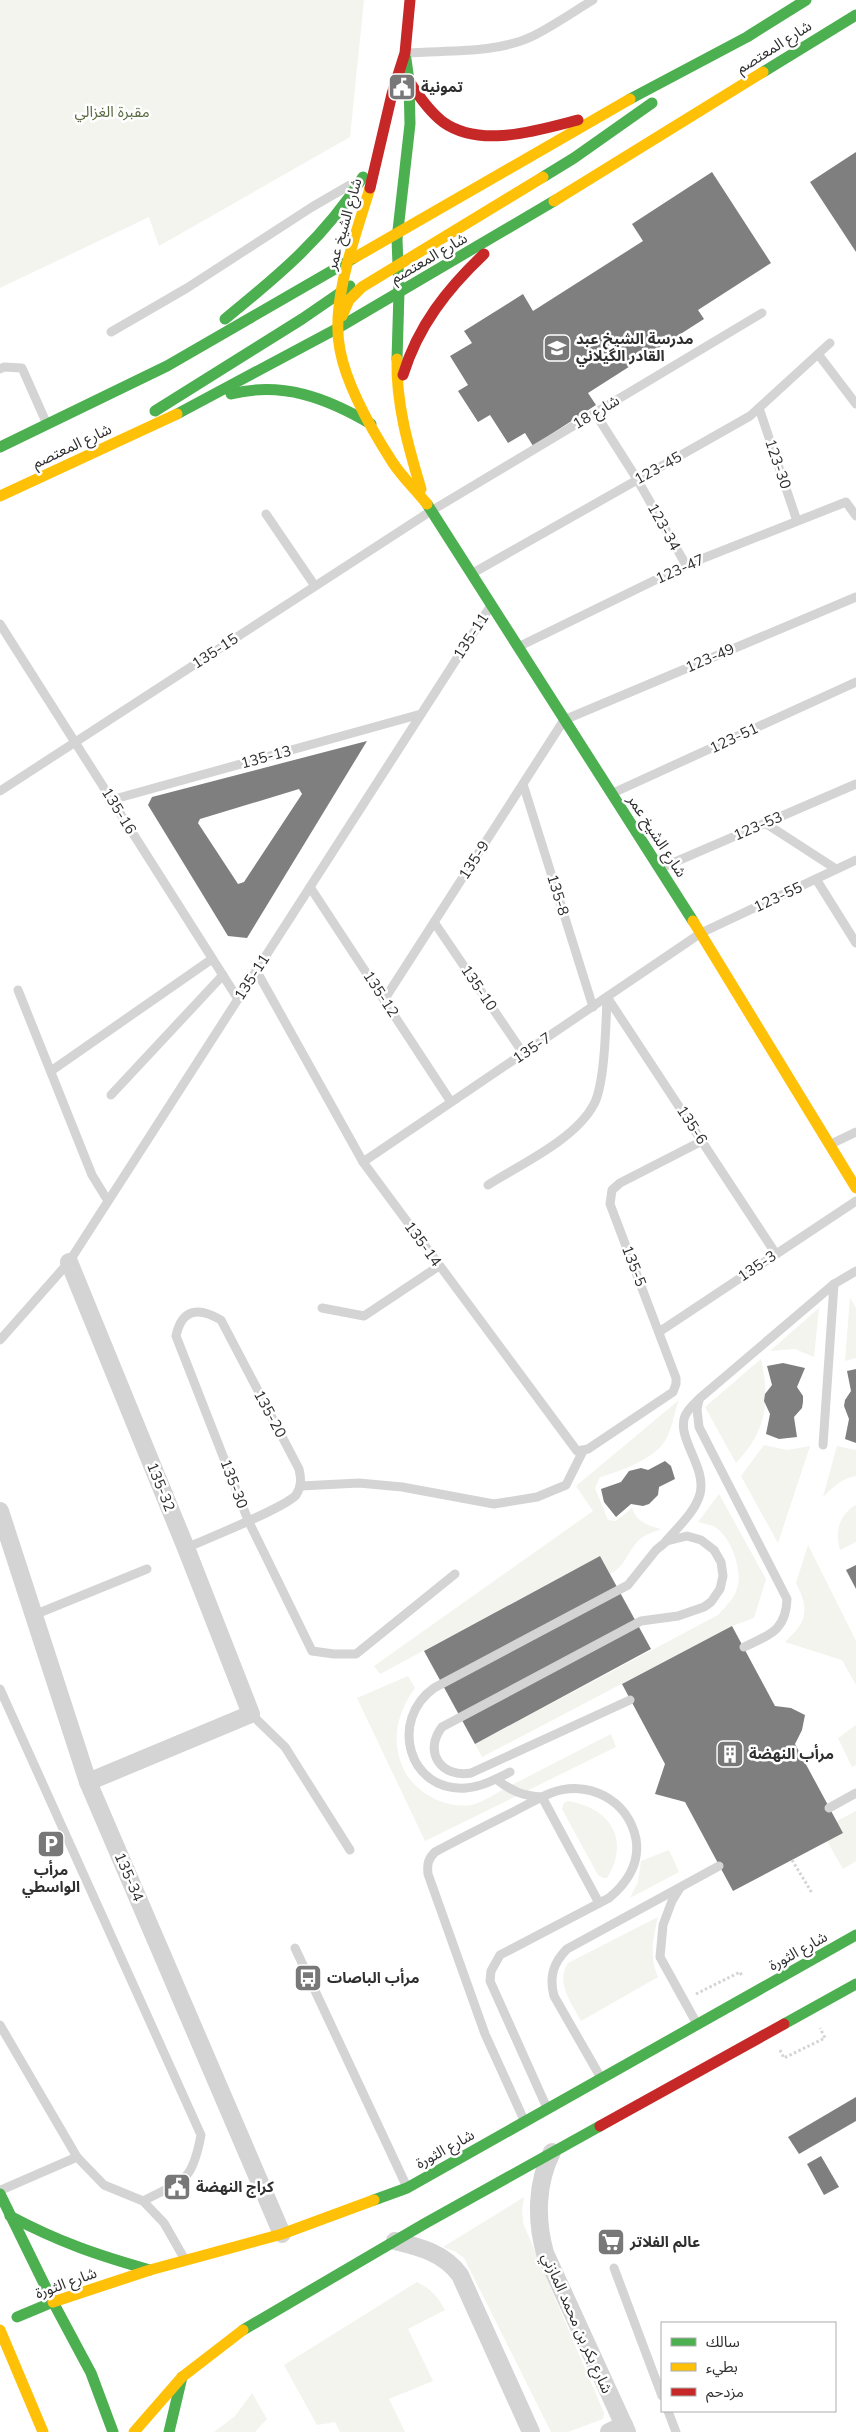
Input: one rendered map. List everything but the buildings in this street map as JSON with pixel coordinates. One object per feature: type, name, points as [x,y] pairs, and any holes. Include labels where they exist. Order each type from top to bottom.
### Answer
[{"type":"main road","name":"شارع الشيخ عمر","points":[[410,0],[405,53],[372,183],[346,264],[342,292],[338,328],[340,351],[360,406],[394,464],[428,507],[701,933],[856,1188]]},
{"type":"main road","name":"شارع المعتصم","points":[[0,447],[167,366],[602,114],[747,37],[806,0]]},
{"type":"main road","points":[[822,35],[856,7]]},
{"type":"main road","name":"شارع المعتصم","points":[[0,496],[198,405],[338,328],[376,310],[399,292],[514,226],[856,15]]},
{"type":"main road","points":[[86,456],[204,378],[308,316],[342,292],[398,263],[574,158],[747,37]]},
{"type":"main road","name":"شارع الشيخ عمر","points":[[405,53],[411,84],[410,137],[397,233],[399,292],[397,380],[410,452],[428,507]]},
{"type":"main road","points":[[411,84],[430,111],[453,126],[476,134],[510,136],[602,114]]},
{"type":"main road","points":[[167,366],[295,263],[334,220],[363,178],[381,144]]},
{"type":"main road","points":[[399,395],[406,363],[420,333],[443,296],[462,274],[514,226]]},
{"type":"main road","points":[[388,252],[397,233]]},
{"type":"main road","points":[[346,264],[376,310]]},
{"type":"main road","points":[[338,328],[349,300],[374,266]]},
{"type":"main road","points":[[385,340],[397,380]]},
{"type":"main road","points":[[198,405],[240,391],[271,388],[320,399],[371,424]]},
{"type":"main road","name":"شارع الثورة","points":[[17,2317],[53,2302],[150,2270],[282,2234],[407,2188],[856,1935]]},
{"type":"main road","points":[[134,2432],[182,2377],[243,2330],[552,2152],[856,1984]]},
{"type":"main road","points":[[0,2193],[53,2302],[91,2373],[113,2432]]},
{"type":"main road","points":[[10,2216],[50,2237],[90,2253],[150,2270]]},
{"type":"main road","points":[[0,2330],[43,2432]]},
{"type":"main road","points":[[169,2432],[182,2377]]},
{"type":"street","name":"135-32","points":[[68,1262],[186,1548],[251,1714]]},
{"type":"street","name":"135-34","points":[[0,1511],[88,1782],[282,2234]]},
{"type":"street","points":[[88,1782],[251,1714]]},
{"type":"street","name":"شارع بكر بن محمد المازني","points":[[552,2152],[543,2175],[539,2214],[541,2238],[552,2272],[620,2430]]},
{"type":"street","points":[[395,2241],[432,2252],[453,2265],[460,2275],[531,2432]]},
{"type":"lane","points":[[405,53],[465,49],[515,42],[532,36],[592,0]]},
{"type":"lane","points":[[112,332],[188,288],[312,207],[363,178]]},
{"type":"lane","name":"شارع 18","points":[[428,507],[595,413],[762,313]]},
{"type":"lane","name":"123-45","points":[[471,574],[750,416],[830,343]]},
{"type":"lane","points":[[818,354],[856,404]]},
{"type":"lane","points":[[0,369],[4,367],[22,368],[47,424]]},
{"type":"lane","name":"123-30","points":[[759,408],[798,521]]},
{"type":"lane","name":"123-34","points":[[595,413],[637,479],[686,565]]},
{"type":"lane","name":"123-47","points":[[518,646],[686,565],[846,502],[856,516]]},
{"type":"lane","name":"135-15","points":[[0,791],[315,586],[428,507]]},
{"type":"lane","points":[[266,514],[315,586]]},
{"type":"lane","name":"123-49","points":[[564,720],[856,597]]},
{"type":"lane","name":"135-11","points":[[0,1340],[68,1262],[492,605]]},
{"type":"lane","name":"135-16","points":[[0,624],[238,999]]},
{"type":"lane","name":"123-51","points":[[612,794],[856,682]]},
{"type":"lane","name":"135-13","points":[[111,800],[421,714]]},
{"type":"lane","name":"135-9","points":[[384,1000],[564,720]]},
{"type":"lane","name":"135-8","points":[[523,784],[593,1007]]},
{"type":"lane","name":"123-53","points":[[660,869],[856,784]]},
{"type":"lane","points":[[766,823],[836,870]]},
{"type":"lane","name":"123-55","points":[[701,933],[856,860]]},
{"type":"lane","points":[[816,879],[856,943]]},
{"type":"lane","name":"135-12","points":[[310,887],[451,1102]]},
{"type":"lane","name":"135-10","points":[[434,922],[523,1053]]},
{"type":"lane","name":"135-7","points":[[363,1162],[701,933]]},
{"type":"lane","points":[[51,1071],[212,959]]},
{"type":"lane","name":"135-14","points":[[256,970],[363,1162],[574,1449],[583,1452]]},
{"type":"lane","points":[[111,1095],[223,975]]},
{"type":"lane","points":[[18,990],[92,1174],[108,1201]]},
{"type":"lane","points":[[488,1185],[565,1136],[584,1120],[595,1102],[603,1062],[607,997]]},
{"type":"lane","name":"135-6","points":[[607,997],[776,1254]]},
{"type":"lane","points":[[830,1145],[856,1132]]},
{"type":"lane","name":"135-5","points":[[583,1452],[673,1392],[676,1384],[676,1378],[610,1204],[612,1190],[620,1183],[702,1141]]},
{"type":"lane","name":"135-3","points":[[659,1332],[856,1201]]},
{"type":"lane","points":[[322,1308],[364,1316],[439,1266]]},
{"type":"lane","points":[[664,1542],[690,1513],[700,1495],[700,1474],[684,1431],[684,1418],[700,1398],[834,1284],[856,1271]]},
{"type":"lane","points":[[823,1445],[834,1284]]},
{"type":"lane","name":"135-20","points":[[187,1316],[196,1312],[206,1312],[221,1320],[299,1469],[301,1486]]},
{"type":"lane","name":"135-30","points":[[187,1316],[178,1325],[176,1336],[248,1520],[312,1651],[356,1654],[455,1574]]},
{"type":"lane","points":[[700,1398],[697,1409],[699,1427],[787,1599],[787,1610],[774,1633],[744,1647]]},
{"type":"lane","points":[[186,1548],[295,1496],[301,1486],[359,1483],[402,1487],[494,1504],[537,1497],[566,1485],[583,1452]]},
{"type":"lane","points":[[510,1772],[496,1780],[475,1786],[456,1788],[447,1786],[429,1777],[417,1764],[408,1743],[410,1719],[419,1701],[434,1688],[628,1585],[656,1550],[667,1541],[677,1537],[694,1537],[708,1544],[714,1550],[723,1569],[722,1583],[717,1596],[704,1607],[678,1616],[641,1621],[442,1727],[435,1740],[434,1747],[437,1760],[452,1773],[471,1774],[630,1700]]},
{"type":"lane","points":[[34,1615],[147,1570]]},
{"type":"lane","points":[[0,1689],[201,2135],[197,2157],[187,2178],[143,2201]]},
{"type":"lane","points":[[251,1714],[285,1747],[350,1850]]},
{"type":"lane","points":[[496,1780],[510,1791],[526,1796],[542,1797]]},
{"type":"lane","points":[[525,2122],[485,2034],[428,1874],[427,1865],[429,1857],[435,1852],[542,1797],[562,1790],[587,1789],[602,1793],[613,1800],[630,1820],[634,1832],[636,1853],[630,1874],[618,1891],[599,1903],[500,1955],[491,1971],[490,1981],[548,2109]]},
{"type":"lane","points":[[829,1808],[856,1794]]},
{"type":"lane","points":[[542,1797],[599,1903]]},
{"type":"lane","points":[[601,2078],[554,1996],[550,1981],[558,1958],[567,1949],[719,1866],[683,1886],[675,1894],[663,1925],[660,1946],[660,1957],[697,2024]]},
{"type":"lane","points":[[295,1948],[407,2188]]},
{"type":"lane","points":[[0,2025],[76,2157],[104,2185],[143,2201],[164,2223],[186,2260]]},
{"type":"lane","points":[[0,2193],[76,2157]]},
{"type":"lane","points":[[614,2268],[661,2393]]},
{"type":"lane","points":[[668,2412],[674,2431]]},
{"type":"path","points":[[792,1860],[812,1893]]},
{"type":"path","points":[[709,1988],[740,1972]]},
{"type":"path","points":[[784,2058],[818,2041]]},
{"type":"green space","name":"مقبرة الغزالي","points":[[0,0],[364,0],[350,137],[159,246],[149,217],[0,288]]},
{"type":"green space","points":[[850,1298],[856,1308],[856,1358],[845,1361]]},
{"type":"green space","points":[[819,1308],[814,1357],[795,1349],[770,1351]]},
{"type":"green space","points":[[761,1359],[765,1389],[764,1415],[754,1439],[736,1463],[705,1407]]},
{"type":"green space","points":[[679,1400],[669,1431],[660,1448],[636,1464],[600,1477],[595,1488],[608,1520],[616,1521],[632,1508],[637,1517],[643,1522],[661,1529],[639,1540],[623,1563],[610,1574],[600,1556],[380,1674],[374,1666],[593,1511],[576,1486]]},
{"type":"green space","points":[[764,1445],[787,1450],[810,1446],[778,1543],[741,1476]]},
{"type":"green space","points":[[837,1446],[856,1450],[856,1476],[834,1486],[823,1497]]},
{"type":"green space","points":[[719,1494],[766,1579],[754,1618],[732,1626],[482,1757],[475,1744],[718,1615],[737,1589],[738,1570],[733,1552],[725,1536],[713,1526],[698,1522]]},
{"type":"green space","points":[[856,1505],[856,1542],[840,1550],[838,1530],[840,1524],[850,1509]]},
{"type":"green space","points":[[808,1545],[856,1641],[856,1685],[842,1660],[785,1642],[798,1628],[804,1615],[803,1601],[796,1583]]},
{"type":"green space","points":[[408,1676],[415,1688],[409,1696],[398,1724],[398,1753],[405,1773],[412,1782],[429,1796],[439,1801],[460,1805],[471,1805],[480,1802],[611,1734],[616,1747],[425,1841],[357,1698]]},
{"type":"green space","points":[[856,1725],[856,1765],[852,1767],[838,1738]]},
{"type":"green space","points":[[568,1801],[595,1810],[612,1827],[616,1838],[617,1850],[614,1863],[607,1878],[598,1875],[562,1809],[564,1803]]},
{"type":"green space","points":[[856,1811],[856,1861],[843,1869],[827,1841],[837,1821]]},
{"type":"green space","points":[[669,1850],[679,1872],[630,1898],[638,1882],[641,1861]]},
{"type":"green space","points":[[658,1917],[653,1940],[653,1955],[658,1977],[581,2021],[566,1993],[564,1985],[564,1970],[568,1963]]},
{"type":"green space","points":[[524,2197],[522,2209],[523,2223],[604,2413],[603,2419],[568,2432],[551,2432],[464,2258],[456,2252],[443,2247]]},
{"type":"green space","points":[[417,2282],[434,2294],[445,2310],[408,2329],[433,2381],[389,2399],[405,2432],[340,2432],[335,2422],[317,2425],[284,2365]]},
{"type":"green space","points":[[252,2393],[267,2419],[255,2432],[214,2432],[235,2416]]},
{"type":"traffic: fast","points":[[630,99],[747,37],[806,0]]},
{"type":"traffic: fast","points":[[763,72],[856,15]]},
{"type":"traffic: fast","points":[[397,359],[399,292],[397,239],[410,124],[409,81],[406,59]]},
{"type":"traffic: fast","points":[[543,177],[574,158],[652,103]]},
{"type":"traffic: fast","points":[[225,319],[282,271],[317,237],[363,177]]},
{"type":"traffic: fast","points":[[177,414],[338,328],[554,201]]},
{"type":"traffic: fast","points":[[0,447],[167,366],[354,258]]},
{"type":"traffic: fast","points":[[155,411],[302,319],[350,286]]},
{"type":"traffic: fast","points":[[231,394],[250,390],[286,391],[304,394],[338,407],[371,424]]},
{"type":"traffic: fast","points":[[427,504],[693,921]]},
{"type":"traffic: fast","points":[[374,2200],[407,2188],[856,1935]]},
{"type":"traffic: fast","points":[[784,2024],[856,1984]]},
{"type":"traffic: fast","points":[[243,2330],[424,2224],[600,2126]]},
{"type":"traffic: fast","points":[[0,2194],[53,2302]]},
{"type":"traffic: fast","points":[[10,2216],[78,2247],[150,2270]]},
{"type":"traffic: fast","points":[[17,2317],[53,2302],[91,2373],[113,2432]]},
{"type":"traffic: fast","points":[[169,2432],[182,2377]]},
{"type":"traffic: slow","points":[[554,201],[763,72]]},
{"type":"traffic: slow","points":[[354,258],[630,99]]},
{"type":"traffic: slow","points":[[342,316],[349,300],[362,287],[543,177]]},
{"type":"traffic: slow","points":[[370,188],[341,290],[338,311],[340,350],[348,379],[369,423],[397,468],[427,504]]},
{"type":"traffic: slow","points":[[397,359],[398,392],[401,409],[407,441],[421,489]]},
{"type":"traffic: slow","points":[[0,496],[177,414]]},
{"type":"traffic: slow","points":[[693,921],[856,1188]]},
{"type":"traffic: slow","points":[[53,2302],[150,2270],[282,2234],[374,2200]]},
{"type":"traffic: slow","points":[[0,2330],[43,2432]]},
{"type":"traffic: slow","points":[[134,2432],[182,2377],[243,2330]]},
{"type":"traffic: jam","points":[[370,188],[392,94],[405,53],[410,0]]},
{"type":"traffic: jam","points":[[411,84],[426,105],[443,122],[458,130],[474,134],[510,135],[578,120]]},
{"type":"traffic: jam","points":[[403,375],[417,340],[435,309],[484,254]]},
{"type":"traffic: jam","points":[[600,2126],[784,2024]]},
{"type":"place","name":"تمونية","points":[[402,87]]},
{"type":"place","name":"مدرسة الشيخ عبد القادر الگيلاني","points":[[557,348]]},
{"type":"place","name":"مرأب النهضة","points":[[730,1754]]},
{"type":"place","name":"مرأب الواسطي","points":[[51,1844]]},
{"type":"place","name":"مرأب الباصات","points":[[308,1978]]},
{"type":"place","name":"كراج النهضة","points":[[177,2187]]},
{"type":"place","name":"عالم الفلاتر","points":[[611,2242]]}]
